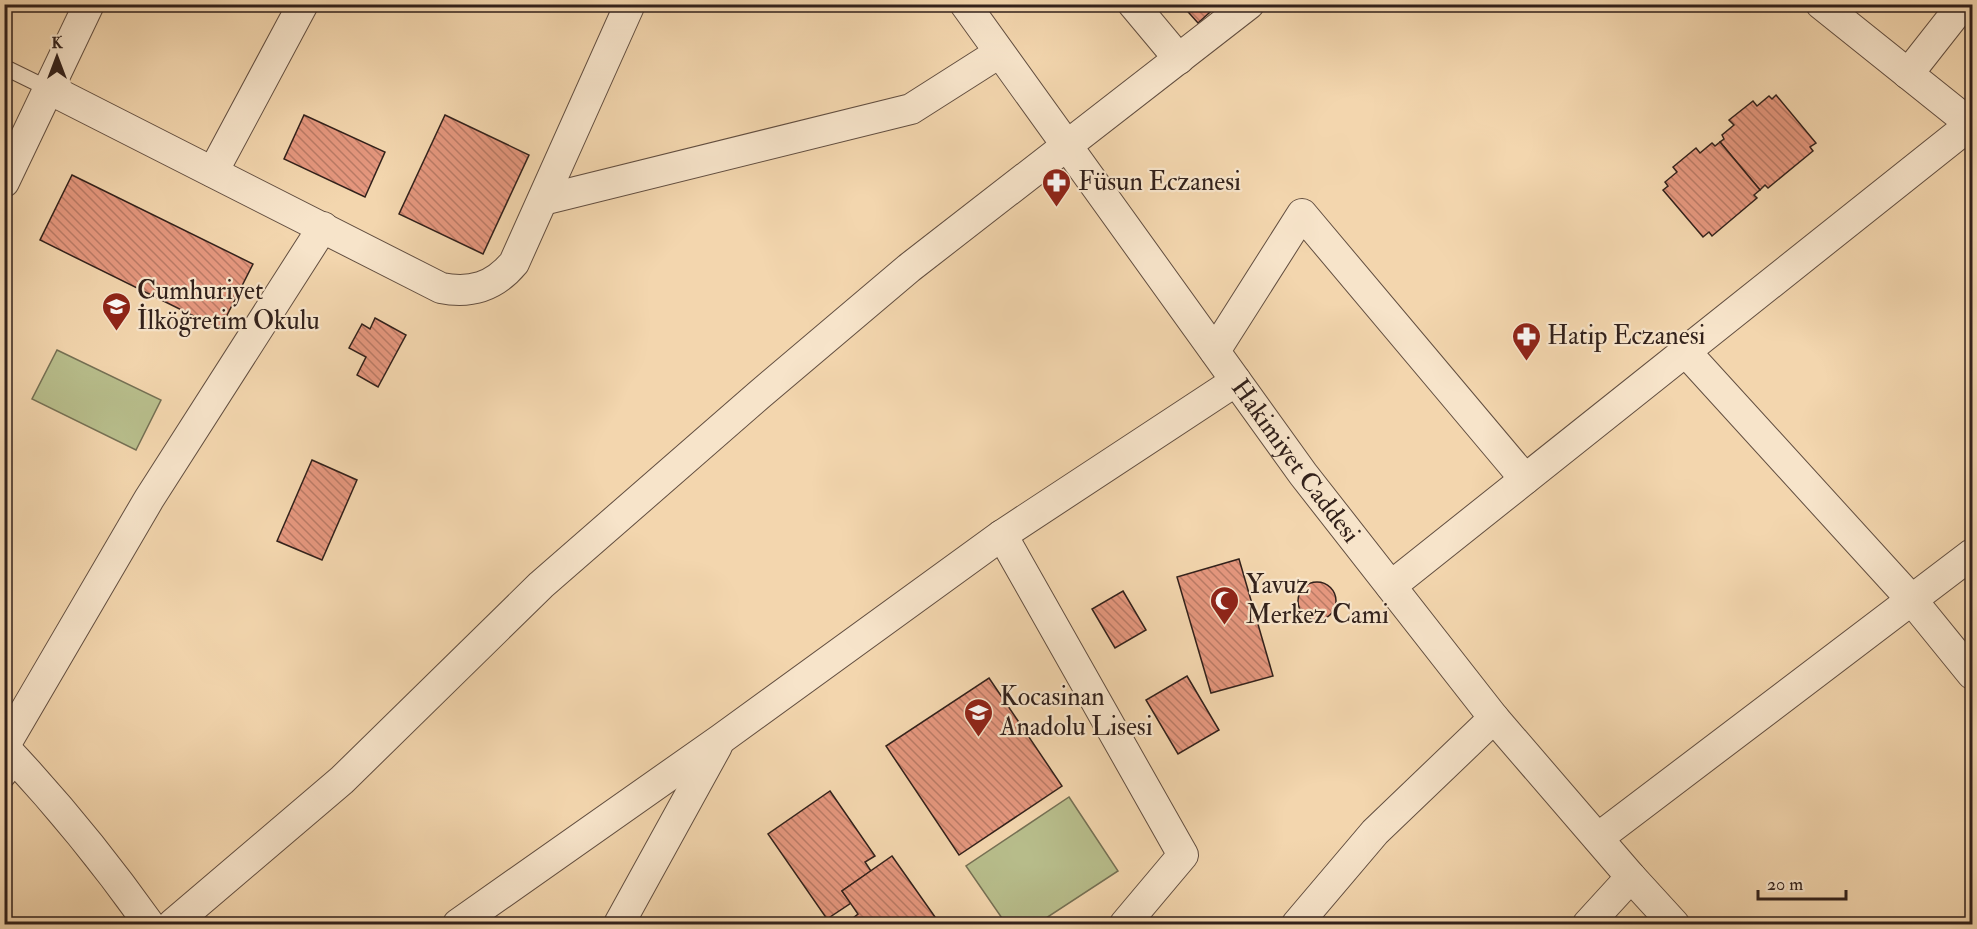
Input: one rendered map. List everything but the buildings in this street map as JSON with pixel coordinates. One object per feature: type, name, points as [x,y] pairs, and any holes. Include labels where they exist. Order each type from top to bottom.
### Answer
[{"type":"street","points":[[4,182],[89,4]]},
{"type":"street","points":[[213,172],[303,4]]},
{"type":"street","points":[[49,89],[441,288],[469,291],[495,282],[514,263],[630,4]]},
{"type":"street","name":"Hakimiyet Caddesi","points":[[964,4],[1303,474],[1494,718],[1674,924]]},
{"type":"street","points":[[1133,4],[1179,58]]},
{"type":"street","points":[[173,924],[342,780],[541,585],[759,394],[909,268],[1249,4]]},
{"type":"street","points":[[1390,586],[1972,124],[1821,4]]},
{"type":"street","points":[[1908,74],[1963,4]]},
{"type":"street","points":[[543,200],[911,110],[999,53]]},
{"type":"street","points":[[1215,351],[1302,214],[1525,479]]},
{"type":"street","points":[[149,924],[92,846],[8,760],[149,499],[323,227]]},
{"type":"street","points":[[1686,351],[1911,599],[1972,674]]},
{"type":"street","points":[[458,924],[721,739],[1002,535],[1236,381]]},
{"type":"street","points":[[1002,535],[1183,855],[1125,924]]},
{"type":"street","points":[[1598,838],[1972,554]]},
{"type":"street","points":[[1298,924],[1375,831],[1494,718]]},
{"type":"street","points":[[618,924],[721,739]]},
{"type":"street","points":[[1588,924],[1631,877]]},
{"type":"lane","points":[[4,68],[49,89]]},
{"type":"green space","points":[[57,350],[161,400],[136,450],[32,399]]},
{"type":"green space","points":[[1069,797],[1118,871],[1037,924],[1006,924],[966,866]]},
{"type":"place","name":"Füsun Eczanesi","points":[[1057,208]]},
{"type":"place","name":"Cumhuriyet İlköğretim Okulu","points":[[116,332]]},
{"type":"place","name":"Hatip Eczanesi","points":[[1526,362]]},
{"type":"place","name":"Yavuz Merkez Cami","points":[[1225,626]]},
{"type":"place","name":"Kocasinan Anadolu Lisesi","points":[[979,738]]}]
